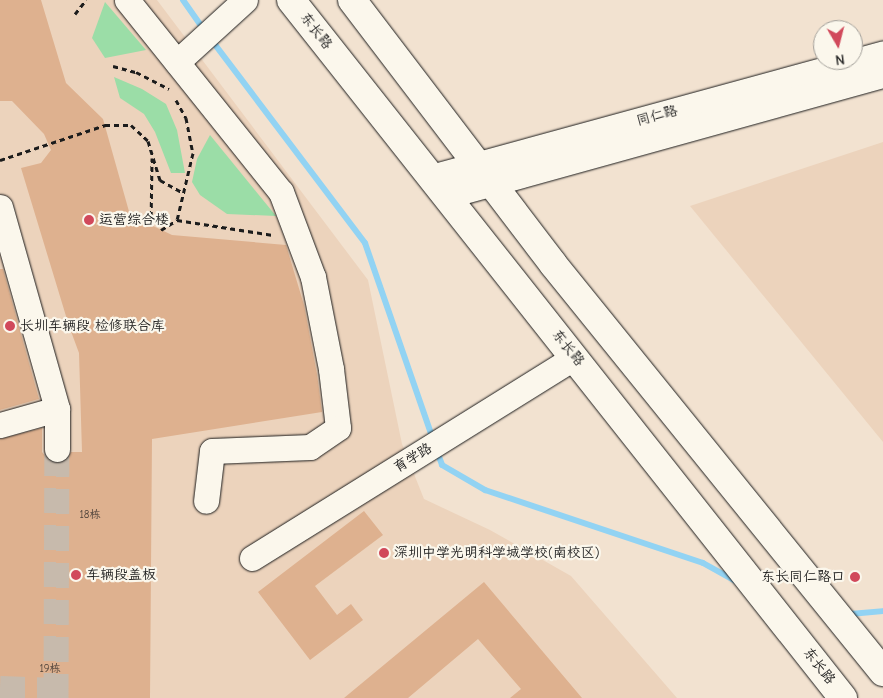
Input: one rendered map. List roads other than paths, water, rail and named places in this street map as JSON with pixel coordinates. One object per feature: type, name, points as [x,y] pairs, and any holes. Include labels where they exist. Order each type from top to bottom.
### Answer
[{"type":"main road","name":"东长路","points":[[291,0],[843,698]]},
{"type":"main road","points":[[352,0],[566,279],[883,672]]},
{"type":"street","points":[[126,0],[281,192],[314,277],[332,369],[338,428],[310,448],[212,451],[206,501]]},
{"type":"street","points":[[176,62],[245,0]]},
{"type":"street","name":"同仁路","points":[[677,121],[883,53]]},
{"type":"street","name":"同仁路","points":[[439,186],[677,121],[883,75]]},
{"type":"street","points":[[0,207],[57,408],[57,449]]},
{"type":"street","name":"育学路","points":[[252,558],[575,357]]},
{"type":"street","points":[[0,425],[57,408]]},
{"type":"waterway","points":[[183,0],[204,30]]},
{"type":"waterway","points":[[210,38],[365,243],[433,439]]},
{"type":"waterway","points":[[436,449],[442,465],[485,490],[703,563],[736,581]]},
{"type":"waterway","points":[[850,614],[883,611]]},
{"type":"tunnel","points":[[56,698],[57,449]]},
{"type":"tunnel","points":[[0,688],[56,690]]},
{"type":"place","name":"运营综合楼","points":[[89,220]]},
{"type":"place","name":"长圳车辆段 检修联合库","points":[[10,326]]},
{"type":"place","name":"深圳中学光明科学城学校(南校区)","points":[[384,553]]},
{"type":"place","name":"车辆段盖板","points":[[76,575]]},
{"type":"place","name":"东长同仁路口","points":[[855,577]]}]
